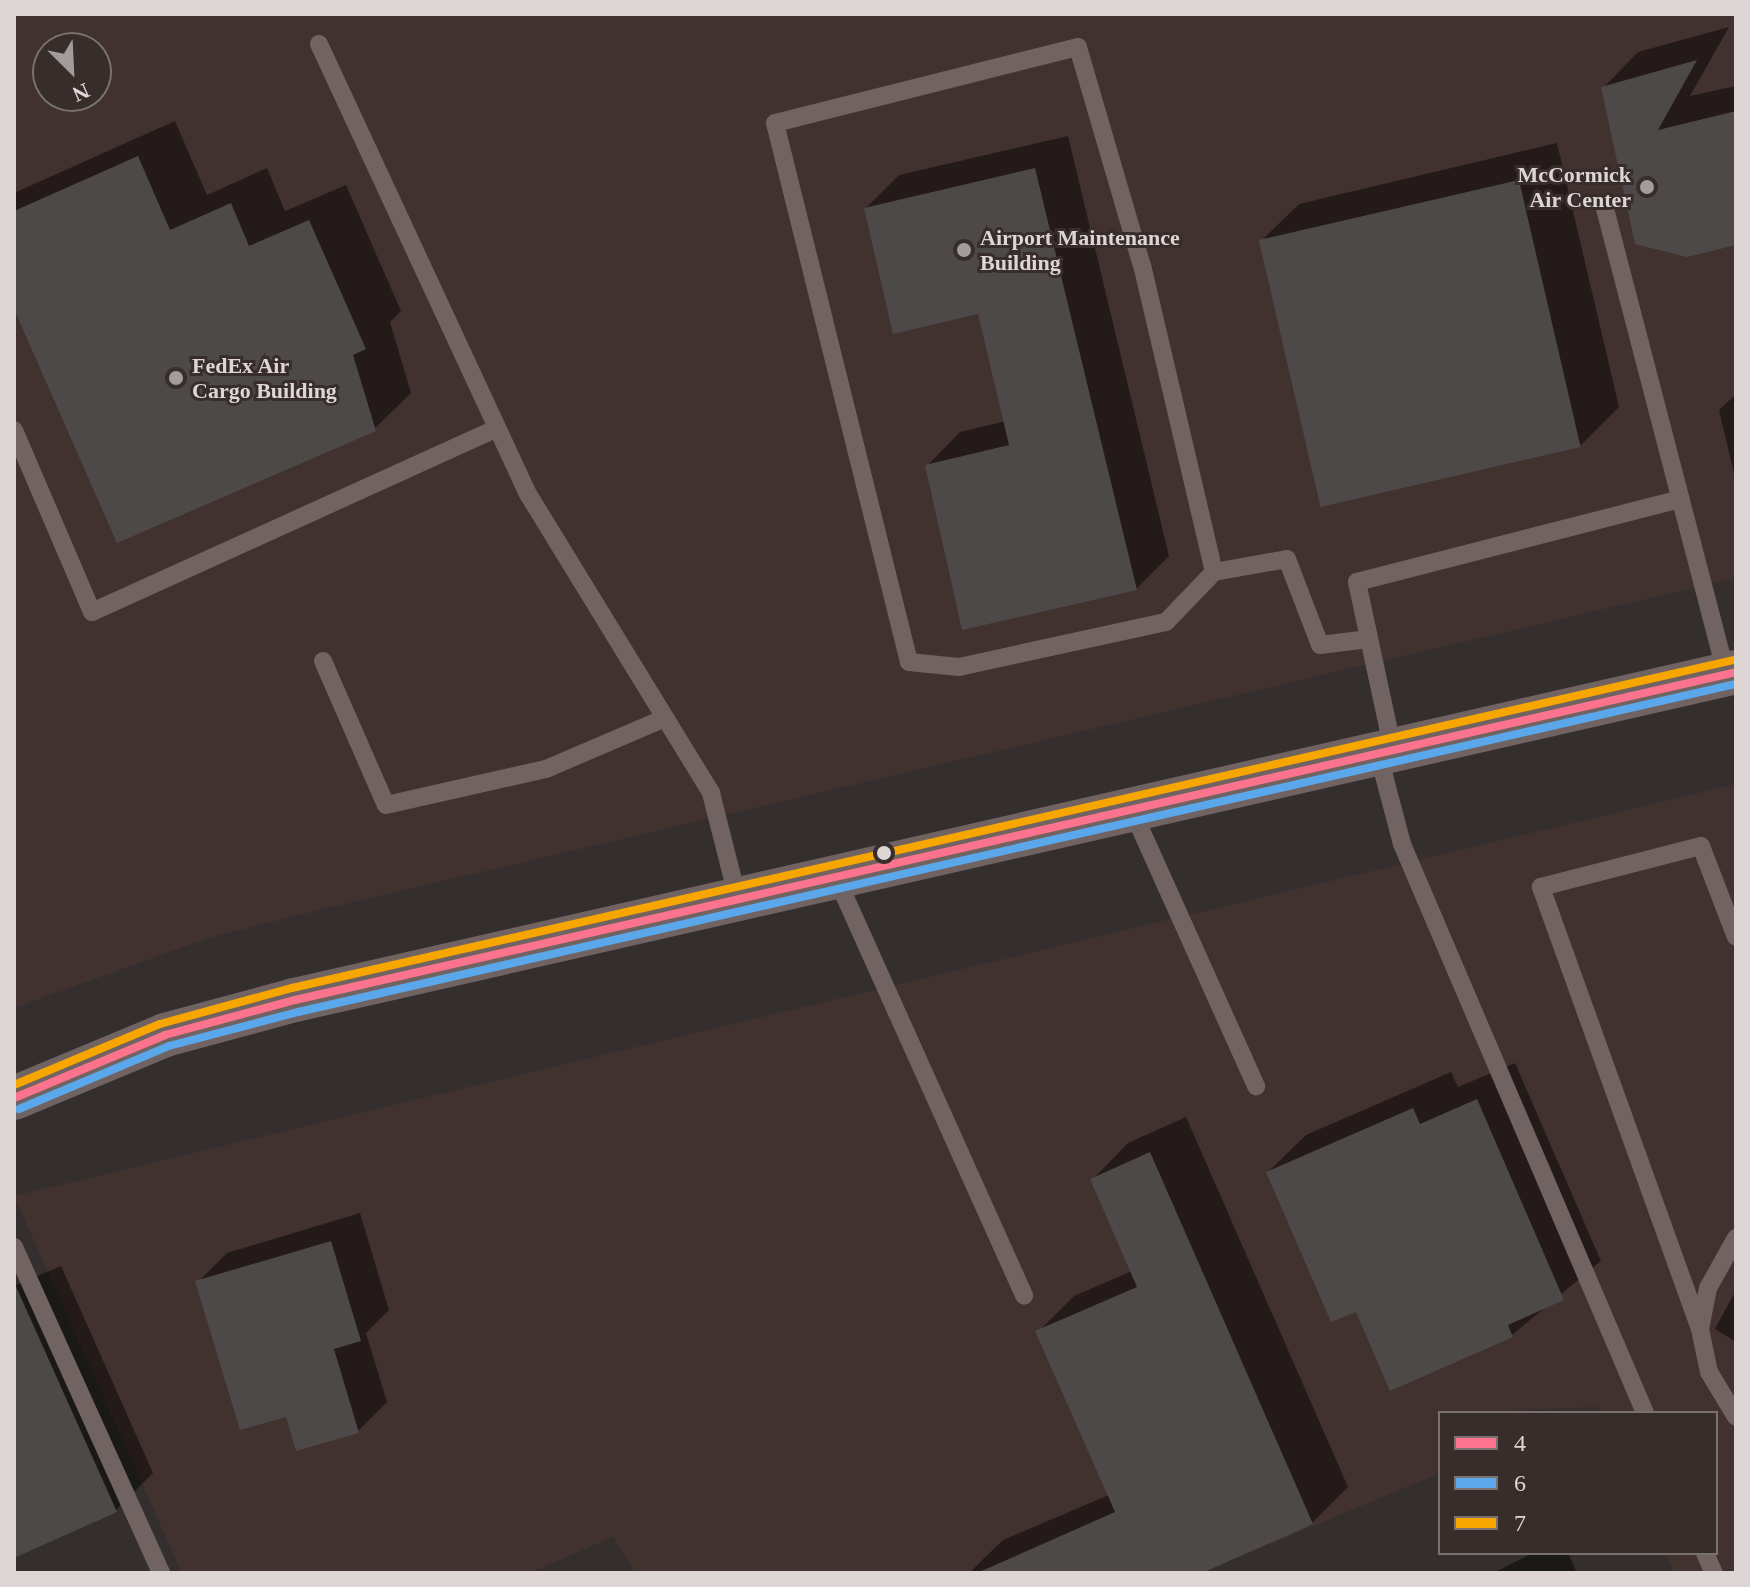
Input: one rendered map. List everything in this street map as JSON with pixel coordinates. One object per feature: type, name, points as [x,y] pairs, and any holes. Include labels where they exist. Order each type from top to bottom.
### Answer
[{"type":"main road","points":[[14,1098],[179,1031],[1731,673]]},
{"type":"lane","points":[[319,44],[528,494],[711,793],[738,900]]},
{"type":"lane","points":[[1214,572],[1142,266],[1078,47],[775,123],[909,662],[959,667],[1166,622],[1214,572],[1287,559],[1320,645],[1369,639]]},
{"type":"lane","points":[[1604,205],[1681,499],[1731,673]]},
{"type":"lane","points":[[14,430],[92,612],[497,428]]},
{"type":"lane","points":[[1644,1411],[1402,844],[1357,582],[1681,499]]},
{"type":"lane","points":[[323,661],[386,805],[546,769],[665,718]]},
{"type":"lane","points":[[1132,810],[1256,1086]]},
{"type":"lane","points":[[1736,937],[1701,846],[1541,887],[1700,1329],[1709,1372],[1736,1417]]},
{"type":"lane","points":[[836,877],[1024,1296]]},
{"type":"lane","points":[[1700,1329],[1708,1288],[1736,1238]]},
{"type":"lane","points":[[14,1247],[161,1573]]},
{"type":"shaded area","points":[[14,14],[1736,14],[1736,578],[208,938],[14,1008]]},
{"type":"shaded area","points":[[1736,784],[1736,1573],[1674,1573],[1666,1555],[1718,1555],[1718,1411],[1600,1411],[1598,1407],[1438,1411],[1438,1474],[1201,1573],[635,1573],[613,1537],[529,1573],[182,1573],[14,1196]]},
{"type":"building","points":[[1697,60],[1658,130],[1736,111],[1736,245],[1687,257],[1635,244],[1601,87]]},
{"type":"building","name":"FedEx Air Cargo Building","points":[[138,156],[170,230],[231,203],[249,246],[309,220],[366,349],[353,355],[376,431],[117,543],[14,309],[14,211]]},
{"type":"building","points":[[1035,168],[1137,590],[962,630],[925,465],[1009,445],[978,314],[893,334],[864,208]]},
{"type":"building","points":[[1519,180],[1581,447],[1320,507],[1259,240]]},
{"type":"building","points":[[1477,1099],[1564,1300],[1508,1325],[1513,1337],[1390,1391],[1356,1312],[1331,1322],[1266,1172],[1413,1108],[1420,1124]]},
{"type":"building","points":[[1150,1152],[1313,1524],[1202,1573],[977,1573],[1115,1512],[1035,1331],[1137,1287],[1090,1179]]},
{"type":"building","points":[[331,1241],[361,1341],[334,1349],[359,1433],[296,1451],[286,1417],[240,1430],[195,1281]]},
{"type":"building","points":[[14,1282],[117,1512],[14,1558]]},
{"type":"transit line","name":"7","points":[[14,1085],[160,1024],[292,988],[1733,660]]},
{"type":"transit line","name":"4","points":[[14,1098],[165,1035],[295,1000],[1736,672]]},
{"type":"transit line","name":"6","points":[[19,1109],[169,1046],[298,1012],[1736,684]]},
{"type":"place","name":"McCormick Air Center","points":[[1647,187]]},
{"type":"place","name":"Airport Maintenance Building","points":[[964,250]]},
{"type":"place","name":"FedEx Air Cargo Building","points":[[176,378]]}]
